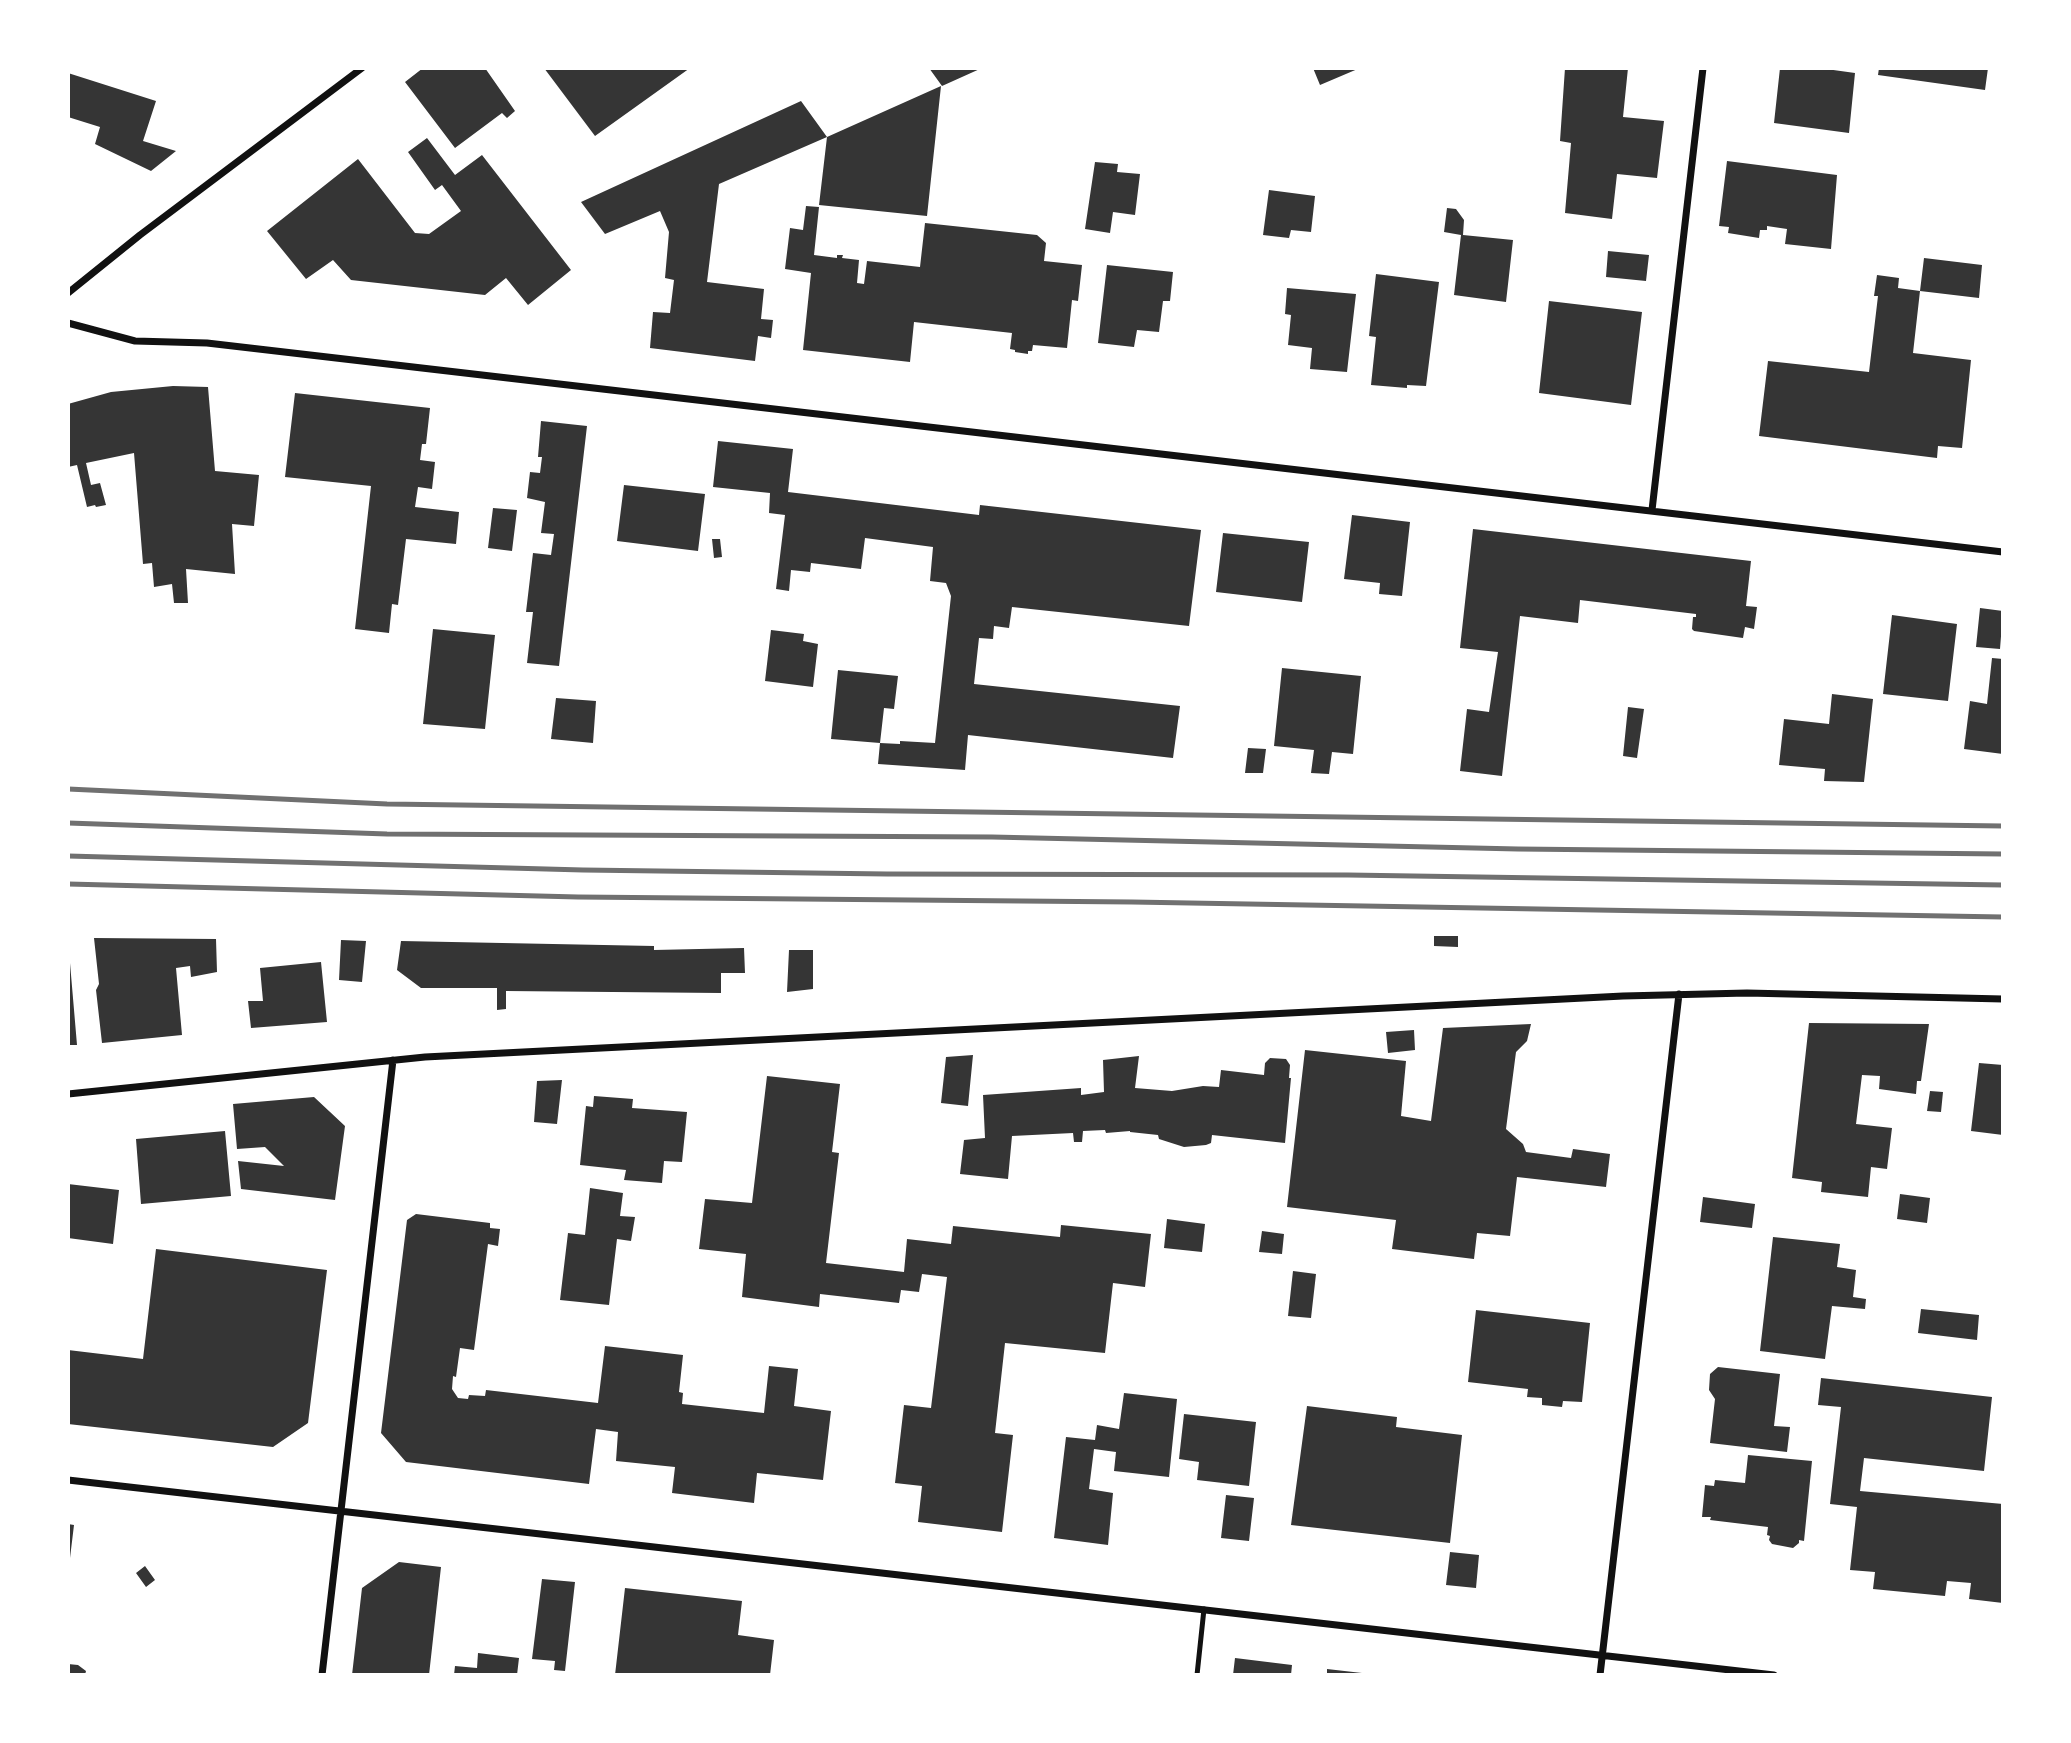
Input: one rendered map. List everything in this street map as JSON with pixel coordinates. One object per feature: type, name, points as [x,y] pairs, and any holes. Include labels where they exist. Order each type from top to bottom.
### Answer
[{"type":"street","points":[[68,293],[140,235],[362,68]]},
{"type":"street","points":[[1652,510],[1703,68]]},
{"type":"street","points":[[68,323],[135,341],[207,343],[2003,552]]},
{"type":"street","points":[[68,1094],[393,1060],[1679,994],[2003,999]]},
{"type":"street","points":[[1601,1675],[1679,994]]},
{"type":"street","points":[[322,1675],[393,1060]]},
{"type":"street","points":[[68,1480],[1774,1675]]},
{"type":"lane","points":[[1197,1675],[1204,1609]]},
{"type":"building","points":[[423,68],[485,68],[515,111],[507,118],[502,113],[455,148],[405,82]]},
{"type":"building","points":[[544,68],[690,68],[595,136]]},
{"type":"building","points":[[929,68],[982,68],[942,86]]},
{"type":"building","points":[[1313,68],[1360,68],[1320,85]]},
{"type":"building","points":[[1565,68],[1628,68],[1623,117],[1664,121],[1657,178],[1617,174],[1612,219],[1565,213],[1571,143],[1560,141]]},
{"type":"building","points":[[1780,68],[1819,68],[1855,73],[1849,133],[1774,123]]},
{"type":"building","points":[[1879,68],[1988,68],[1985,90],[1878,75]]},
{"type":"building","points":[[68,73],[156,101],[143,141],[176,151],[151,171],[95,144],[100,127],[68,117]]},
{"type":"building","points":[[941,86],[927,216],[819,205],[827,137]]},
{"type":"building","points":[[801,101],[827,137],[719,184],[707,282],[764,289],[761,319],[773,320],[771,338],[758,336],[755,361],[650,348],[653,312],[670,313],[674,280],[665,278],[669,232],[660,211],[605,234],[581,202]]},
{"type":"building","points":[[427,138],[455,175],[482,155],[571,270],[528,305],[506,278],[485,295],[351,280],[333,260],[306,279],[267,231],[358,159],[415,233],[429,234],[461,211],[442,185],[435,190],[408,152]]},
{"type":"building","points":[[1727,161],[1837,175],[1831,249],[1785,244],[1787,229],[1767,226],[1767,230],[1760,230],[1759,238],[1728,233],[1729,227],[1719,226]]},
{"type":"building","points":[[1095,162],[1118,164],[1117,172],[1140,174],[1135,215],[1113,212],[1110,233],[1085,229]]},
{"type":"building","points":[[1269,190],[1315,196],[1311,232],[1291,230],[1289,238],[1263,235]]},
{"type":"building","points":[[806,206],[819,207],[814,255],[837,258],[837,255],[843,255],[842,258],[859,260],[857,283],[864,284],[867,261],[920,267],[925,223],[1037,235],[1046,243],[1044,261],[1082,265],[1078,301],[1072,300],[1067,348],[1033,345],[1028,354],[1015,352],[1010,349],[1012,333],[914,322],[910,362],[803,350],[811,273],[785,269],[790,228],[803,230]]},
{"type":"building","points":[[1447,208],[1456,209],[1464,220],[1463,235],[1513,240],[1506,302],[1454,295],[1461,235],[1444,232]]},
{"type":"building","points":[[1608,251],[1649,255],[1646,281],[1606,277]]},
{"type":"building","points":[[1924,258],[1982,265],[1979,298],[1920,291]]},
{"type":"building","points":[[1107,265],[1173,272],[1170,301],[1163,301],[1159,332],[1137,330],[1134,347],[1098,343]]},
{"type":"building","points":[[1376,274],[1439,282],[1426,386],[1407,385],[1407,388],[1371,385],[1376,337],[1369,336]]},
{"type":"building","points":[[1877,275],[1899,278],[1898,288],[1920,291],[1913,353],[1971,360],[1962,448],[1938,446],[1937,458],[1759,436],[1768,361],[1869,372],[1878,296],[1874,296]]},
{"type":"building","points":[[1287,288],[1356,294],[1347,372],[1310,369],[1312,348],[1288,345],[1291,315],[1285,314]]},
{"type":"building","points":[[1549,301],[1642,312],[1631,405],[1539,393]]},
{"type":"building","points":[[173,386],[208,387],[215,471],[259,475],[254,526],[232,524],[235,574],[186,569],[188,603],[174,603],[172,584],[154,587],[152,563],[143,564],[134,453],[86,463],[91,485],[100,483],[106,505],[87,507],[77,465],[68,467],[68,404],[111,392]]},
{"type":"building","points":[[295,393],[430,408],[426,444],[422,444],[420,460],[435,462],[432,489],[418,487],[415,507],[459,512],[456,544],[406,539],[398,605],[392,604],[389,633],[355,629],[371,486],[285,477]]},
{"type":"building","points":[[541,421],[587,426],[559,666],[527,663],[533,612],[526,612],[533,553],[551,555],[554,534],[541,533],[545,502],[527,498],[530,472],[540,473],[542,457],[538,457]]},
{"type":"building","points":[[718,441],[793,449],[788,492],[979,515],[980,505],[1201,530],[1189,626],[1012,607],[1009,628],[994,626],[993,639],[979,638],[974,684],[1180,706],[1173,758],[968,735],[965,770],[878,764],[880,743],[935,743],[951,596],[946,583],[930,581],[933,547],[865,538],[861,569],[811,563],[810,572],[791,570],[789,591],[776,589],[785,515],[769,513],[770,493],[713,487]]},
{"type":"building","points":[[624,485],[705,494],[698,551],[617,541]]},
{"type":"building","points":[[493,508],[517,510],[512,551],[488,548]]},
{"type":"building","points":[[1352,515],[1410,522],[1402,596],[1379,594],[1380,583],[1344,579]]},
{"type":"building","points":[[1473,529],[1751,561],[1746,606],[1757,607],[1754,629],[1745,627],[1743,638],[1694,631],[1693,617],[1696,617],[1696,614],[1580,600],[1578,623],[1520,616],[1502,776],[1460,771],[1467,709],[1489,712],[1498,652],[1460,648]]},
{"type":"building","points":[[1223,533],[1309,542],[1302,602],[1216,592]]},
{"type":"building","points":[[712,539],[720,539],[722,557],[714,558]]},
{"type":"building","points":[[1980,608],[2003,611],[2000,649],[1976,647]]},
{"type":"building","points":[[1892,615],[1957,624],[1948,701],[1883,694]]},
{"type":"building","points":[[433,629],[495,635],[485,729],[423,724]]},
{"type":"building","points":[[771,630],[804,634],[803,641],[818,644],[813,687],[765,681]]},
{"type":"building","points":[[1992,658],[2003,659],[2003,754],[1964,749],[1970,701],[1987,704]]},
{"type":"building","points":[[1282,668],[1361,676],[1353,754],[1332,752],[1329,774],[1311,773],[1314,750],[1274,746]]},
{"type":"building","points":[[838,670],[898,676],[894,709],[884,708],[880,743],[831,739]]},
{"type":"building","points":[[1832,694],[1873,699],[1864,782],[1824,781],[1825,769],[1779,765],[1784,719],[1829,724]]},
{"type":"building","points":[[556,698],[596,701],[593,743],[551,739]]},
{"type":"building","points":[[1628,707],[1644,709],[1637,758],[1623,756]]},
{"type":"building","points":[[1248,748],[1266,749],[1263,773],[1245,773]]},
{"type":"building","points":[[1434,936],[1458,936],[1458,947],[1434,946]]},
{"type":"building","points":[[94,938],[216,939],[217,972],[191,977],[190,966],[176,968],[182,1035],[102,1043]]},
{"type":"building","points":[[341,940],[366,941],[362,982],[339,980]]},
{"type":"building","points":[[401,941],[654,946],[654,950],[744,948],[745,973],[721,973],[721,993],[506,991],[506,1009],[497,1010],[497,988],[421,988],[397,970]]},
{"type":"building","points":[[789,950],[813,950],[813,989],[787,992]]},
{"type":"building","points":[[321,962],[327,1022],[251,1028],[248,1001],[263,1001],[260,968]]},
{"type":"building","points":[[70,963],[77,1045],[68,1045]]},
{"type":"building","points":[[1809,1023],[1929,1024],[1921,1081],[1917,1081],[1916,1094],[1879,1089],[1880,1076],[1862,1075],[1856,1124],[1892,1128],[1887,1169],[1871,1167],[1868,1197],[1821,1192],[1822,1182],[1792,1178]]},
{"type":"building","points":[[1531,1024],[1527,1041],[1516,1052],[1506,1129],[1523,1144],[1526,1152],[1571,1158],[1573,1149],[1610,1154],[1606,1187],[1517,1177],[1510,1236],[1477,1233],[1474,1259],[1392,1249],[1396,1220],[1287,1207],[1305,1050],[1406,1061],[1401,1116],[1431,1121],[1443,1028]]},
{"type":"building","points":[[1414,1030],[1415,1050],[1388,1053],[1386,1032]]},
{"type":"building","points":[[973,1055],[968,1106],[941,1103],[946,1057]]},
{"type":"building","points":[[1139,1056],[1135,1088],[1172,1091],[1203,1086],[1219,1087],[1221,1070],[1264,1075],[1265,1063],[1270,1058],[1286,1059],[1290,1065],[1291,1078],[1285,1143],[1212,1135],[1211,1143],[1184,1147],[1159,1139],[1158,1135],[1130,1131],[1106,1133],[1105,1130],[1083,1131],[1082,1142],[1074,1142],[1073,1133],[1012,1136],[1008,1179],[960,1174],[964,1140],[985,1138],[983,1095],[1081,1088],[1081,1095],[1104,1092],[1103,1060]]},
{"type":"building","points":[[1979,1063],[2003,1065],[2003,1135],[1971,1131]]},
{"type":"building","points":[[767,1076],[840,1084],[832,1152],[839,1153],[826,1263],[904,1272],[907,1239],[951,1244],[953,1226],[1060,1237],[1061,1225],[1151,1234],[1145,1287],[1113,1283],[1105,1353],[1005,1343],[995,1433],[1013,1435],[1002,1532],[918,1522],[922,1486],[895,1483],[904,1405],[931,1408],[947,1277],[922,1274],[919,1292],[901,1290],[899,1303],[820,1294],[819,1307],[742,1297],[746,1254],[699,1249],[705,1199],[752,1203]]},
{"type":"building","points":[[562,1080],[557,1124],[534,1122],[537,1081]]},
{"type":"building","points":[[1930,1091],[1943,1092],[1941,1112],[1927,1111]]},
{"type":"building","points":[[594,1096],[633,1099],[632,1108],[687,1112],[682,1162],[664,1161],[662,1183],[624,1180],[626,1170],[580,1165],[586,1106],[593,1107]]},
{"type":"building","points":[[314,1097],[345,1126],[335,1200],[241,1189],[238,1161],[284,1166],[265,1147],[237,1149],[233,1104]]},
{"type":"building","points":[[225,1131],[231,1196],[141,1204],[136,1139]]},
{"type":"building","points":[[68,1184],[119,1190],[113,1244],[68,1238]]},
{"type":"building","points":[[590,1188],[623,1193],[620,1216],[635,1217],[631,1241],[617,1239],[609,1305],[560,1300],[568,1233],[585,1235]]},
{"type":"building","points":[[1900,1194],[1930,1198],[1927,1223],[1897,1219]]},
{"type":"building","points":[[1703,1197],[1755,1204],[1752,1228],[1700,1222]]},
{"type":"building","points":[[416,1214],[490,1223],[490,1228],[500,1229],[498,1246],[488,1244],[474,1350],[460,1348],[456,1377],[453,1376],[452,1389],[458,1398],[468,1399],[469,1395],[485,1396],[486,1390],[598,1403],[605,1346],[683,1355],[679,1392],[683,1393],[682,1404],[764,1413],[769,1366],[798,1369],[794,1406],[831,1411],[823,1480],[757,1473],[754,1503],[672,1493],[675,1467],[616,1461],[618,1432],[596,1429],[589,1484],[406,1462],[381,1433],[407,1220]]},
{"type":"building","points":[[1167,1219],[1205,1224],[1202,1252],[1164,1248]]},
{"type":"building","points":[[1262,1231],[1284,1234],[1282,1254],[1259,1252]]},
{"type":"building","points":[[1773,1237],[1840,1244],[1837,1267],[1856,1270],[1853,1297],[1866,1299],[1865,1309],[1832,1306],[1825,1359],[1760,1351]]},
{"type":"building","points":[[156,1249],[327,1270],[308,1423],[273,1447],[68,1424],[68,1350],[143,1359]]},
{"type":"building","points":[[1293,1271],[1316,1274],[1311,1318],[1288,1316]]},
{"type":"building","points":[[1921,1309],[1979,1315],[1977,1340],[1918,1333]]},
{"type":"building","points":[[1476,1310],[1590,1323],[1582,1402],[1563,1401],[1562,1407],[1542,1405],[1542,1398],[1527,1397],[1528,1389],[1468,1382]]},
{"type":"building","points":[[1718,1367],[1780,1374],[1774,1426],[1790,1427],[1787,1452],[1710,1443],[1715,1399],[1709,1390],[1710,1374]]},
{"type":"building","points":[[1821,1378],[1992,1397],[1984,1471],[1864,1458],[1860,1491],[2003,1504],[2003,1603],[1969,1599],[1971,1583],[1947,1581],[1945,1596],[1873,1589],[1875,1572],[1850,1570],[1857,1507],[1830,1504],[1841,1407],[1818,1405]]},
{"type":"building","points":[[1124,1393],[1177,1399],[1169,1477],[1114,1471],[1116,1452],[1094,1449],[1089,1489],[1113,1493],[1108,1545],[1054,1538],[1066,1437],[1095,1440],[1097,1425],[1119,1429]]},
{"type":"building","points":[[1307,1406],[1397,1417],[1396,1427],[1462,1435],[1450,1543],[1291,1525]]},
{"type":"building","points":[[1184,1414],[1256,1422],[1249,1486],[1197,1480],[1199,1462],[1179,1459]]},
{"type":"building","points":[[1748,1455],[1812,1461],[1804,1541],[1799,1540],[1793,1548],[1772,1544],[1770,1536],[1767,1535],[1768,1527],[1702,1517],[1705,1485],[1714,1486],[1715,1480],[1745,1483]]},
{"type":"building","points":[[1226,1495],[1254,1498],[1249,1541],[1221,1538]]},
{"type":"building","points":[[68,1524],[74,1525],[70,1558],[68,1558]]},
{"type":"building","points":[[1450,1552],[1479,1555],[1476,1588],[1446,1585]]},
{"type":"building","points":[[399,1562],[441,1567],[429,1675],[352,1675],[362,1588]]},
{"type":"building","points":[[145,1566],[155,1580],[146,1587],[136,1573]]},
{"type":"building","points":[[542,1579],[575,1582],[565,1671],[554,1670],[555,1661],[532,1659]]},
{"type":"building","points":[[625,1588],[742,1601],[738,1635],[774,1640],[770,1675],[615,1675]]},
{"type":"building","points":[[478,1653],[519,1658],[517,1675],[454,1675],[455,1666],[477,1668]]},
{"type":"building","points":[[1235,1658],[1292,1665],[1291,1675],[1233,1675]]},
{"type":"building","points":[[68,1664],[78,1665],[86,1671],[85,1675],[68,1675]]},
{"type":"building","points":[[1327,1669],[1362,1673],[1362,1675],[1327,1675]]},
{"type":"railway","points":[[68,789],[387,804],[2003,826]]},
{"type":"railway","points":[[68,823],[387,834],[992,837],[1518,849],[2003,854]]},
{"type":"railway","points":[[68,856],[583,870],[1348,875],[2003,885]]},
{"type":"railway","points":[[68,884],[578,897],[1132,902],[2003,917]]}]
